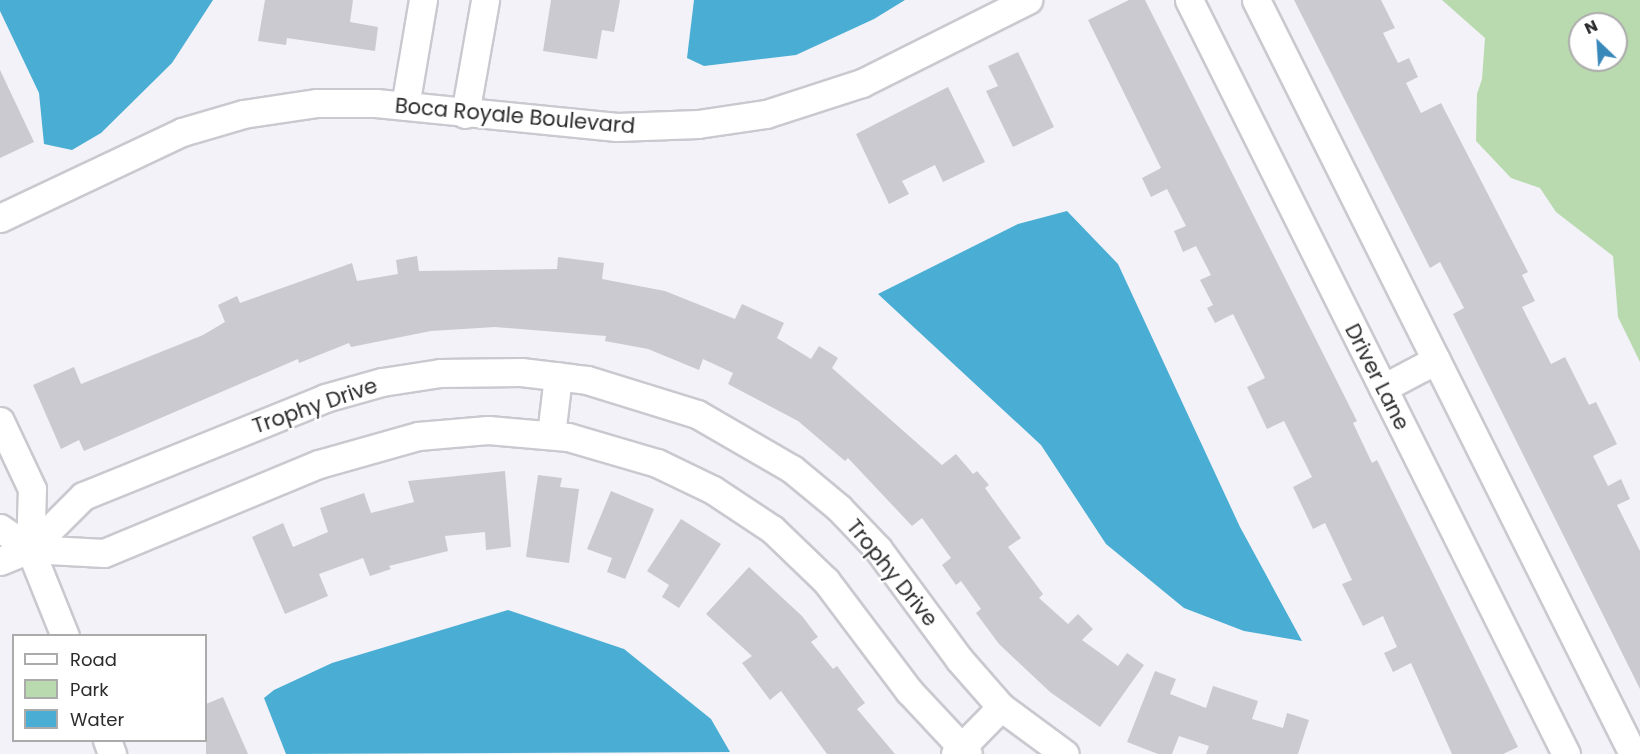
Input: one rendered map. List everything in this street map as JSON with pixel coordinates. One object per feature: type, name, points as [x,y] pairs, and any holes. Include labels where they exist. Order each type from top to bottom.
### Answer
[{"type":"street","points":[[405,106],[423,0]]},
{"type":"street","points":[[465,114],[485,0]]},
{"type":"street","name":"Boca Royale Boulevard","points":[[0,218],[182,132],[243,114],[317,103],[405,106],[465,114],[617,127],[698,124],[766,114],[862,83],[1028,0]]},
{"type":"street","name":"Driver Lane","points":[[1189,0],[1566,754]]},
{"type":"street","points":[[1256,0],[1633,754]]},
{"type":"street","points":[[1383,388],[1436,360]]},
{"type":"street","name":"Trophy Drive","points":[[0,561],[30,549],[83,496],[325,398],[382,382],[440,373],[558,376],[617,387],[697,414],[792,469],[839,508],[878,549],[959,658],[1001,707],[1065,754]]},
{"type":"street","points":[[551,435],[558,376]]},
{"type":"street","points":[[0,421],[32,489],[30,549],[64,634]]},
{"type":"street","name":"Trophy Drive","points":[[30,549],[104,553],[330,460],[418,436],[488,430],[551,435],[599,444],[657,463],[713,490],[772,529],[826,581],[909,691],[961,752]]},
{"type":"street","points":[[0,528],[30,549]]},
{"type":"street","points":[[961,752],[1001,707]]},
{"type":"green space","points":[[1442,0],[1640,0],[1640,362],[1618,317],[1613,256],[1556,212],[1540,188],[1511,178],[1476,141],[1477,94],[1482,79],[1485,38]]},
{"type":"water","points":[[0,0],[213,0],[172,63],[101,133],[72,150],[44,144],[39,93],[0,11]]},
{"type":"water","points":[[694,0],[905,0],[874,19],[796,55],[704,66],[687,58]]},
{"type":"water","points":[[1067,211],[1118,264],[1240,527],[1302,641],[1244,631],[1184,608],[1106,544],[1041,445],[878,294],[1018,224]]},
{"type":"water","points":[[508,610],[624,649],[711,719],[730,752],[286,754],[264,698],[274,690],[332,663]]},
{"type":"building","points":[[265,0],[353,0],[350,22],[378,27],[375,51],[287,38],[286,45],[258,41]]},
{"type":"building","points":[[551,0],[620,0],[614,32],[602,30],[597,59],[543,51]]},
{"type":"building","points":[[1129,0],[1145,0],[1357,421],[1353,423],[1372,463],[1377,460],[1518,747],[1503,754],[1452,754],[1411,663],[1393,672],[1384,653],[1397,647],[1383,616],[1363,626],[1342,584],[1352,580],[1325,523],[1313,529],[1293,487],[1312,477],[1284,421],[1267,429],[1247,387],[1265,378],[1233,314],[1215,323],[1207,308],[1213,305],[1200,280],[1211,275],[1196,246],[1183,252],[1174,231],[1186,226],[1167,189],[1151,197],[1142,178],[1161,168],[1088,20]]},
{"type":"building","points":[[1294,0],[1381,0],[1395,28],[1383,33],[1398,63],[1409,58],[1418,77],[1406,83],[1421,113],[1441,103],[1528,272],[1522,275],[1535,301],[1522,307],[1551,364],[1565,357],[1589,405],[1596,402],[1617,444],[1593,456],[1608,486],[1621,479],[1630,499],[1617,505],[1640,551],[1640,689],[1453,314],[1464,308],[1440,262],[1430,268]]},
{"type":"building","points":[[1018,52],[1054,127],[1013,147],[986,91],[998,86],[988,66]]},
{"type":"building","points":[[0,70],[34,142],[0,158]]},
{"type":"building","points":[[948,87],[985,162],[943,182],[935,165],[902,181],[909,194],[889,204],[856,134]]},
{"type":"building","points":[[417,256],[419,271],[557,269],[558,257],[604,263],[602,279],[665,291],[735,319],[742,304],[784,323],[777,338],[811,359],[819,346],[838,358],[832,368],[942,465],[956,454],[973,474],[977,471],[989,485],[985,488],[1021,538],[1008,547],[1043,594],[1039,598],[1068,624],[1078,614],[1093,629],[1082,640],[1118,666],[1127,653],[1144,665],[1100,727],[1050,692],[999,644],[976,613],[981,609],[961,581],[956,585],[942,565],[951,558],[922,518],[912,526],[848,458],[845,461],[798,421],[728,384],[733,373],[703,359],[699,370],[648,349],[605,341],[606,336],[495,327],[431,331],[351,347],[349,343],[299,363],[298,359],[84,451],[79,440],[61,449],[33,385],[74,367],[81,384],[203,335],[225,322],[218,305],[237,296],[240,303],[352,263],[357,281],[398,274],[396,260]]},
{"type":"building","points":[[505,471],[511,547],[486,550],[485,532],[445,536],[448,551],[389,566],[391,569],[370,576],[363,558],[319,574],[328,596],[285,614],[252,537],[283,523],[293,547],[328,532],[320,508],[364,493],[371,513],[414,502],[408,481]]},
{"type":"building","points":[[538,475],[562,478],[560,487],[579,489],[569,563],[526,557]]},
{"type":"building","points":[[611,491],[654,509],[625,579],[607,572],[612,558],[587,549]]},
{"type":"building","points":[[681,519],[721,544],[679,608],[662,597],[669,585],[647,571]]},
{"type":"building","points":[[749,567],[802,616],[818,637],[811,642],[833,669],[837,666],[865,703],[857,709],[895,754],[827,754],[781,691],[770,700],[742,663],[752,656],[706,614]]},
{"type":"building","points":[[1155,671],[1176,679],[1170,694],[1206,708],[1213,686],[1258,701],[1252,719],[1283,728],[1287,713],[1309,720],[1298,754],[1206,754],[1209,746],[1179,736],[1172,754],[1158,754],[1127,742]]},
{"type":"building","points":[[223,697],[248,754],[206,754],[207,704]]}]
